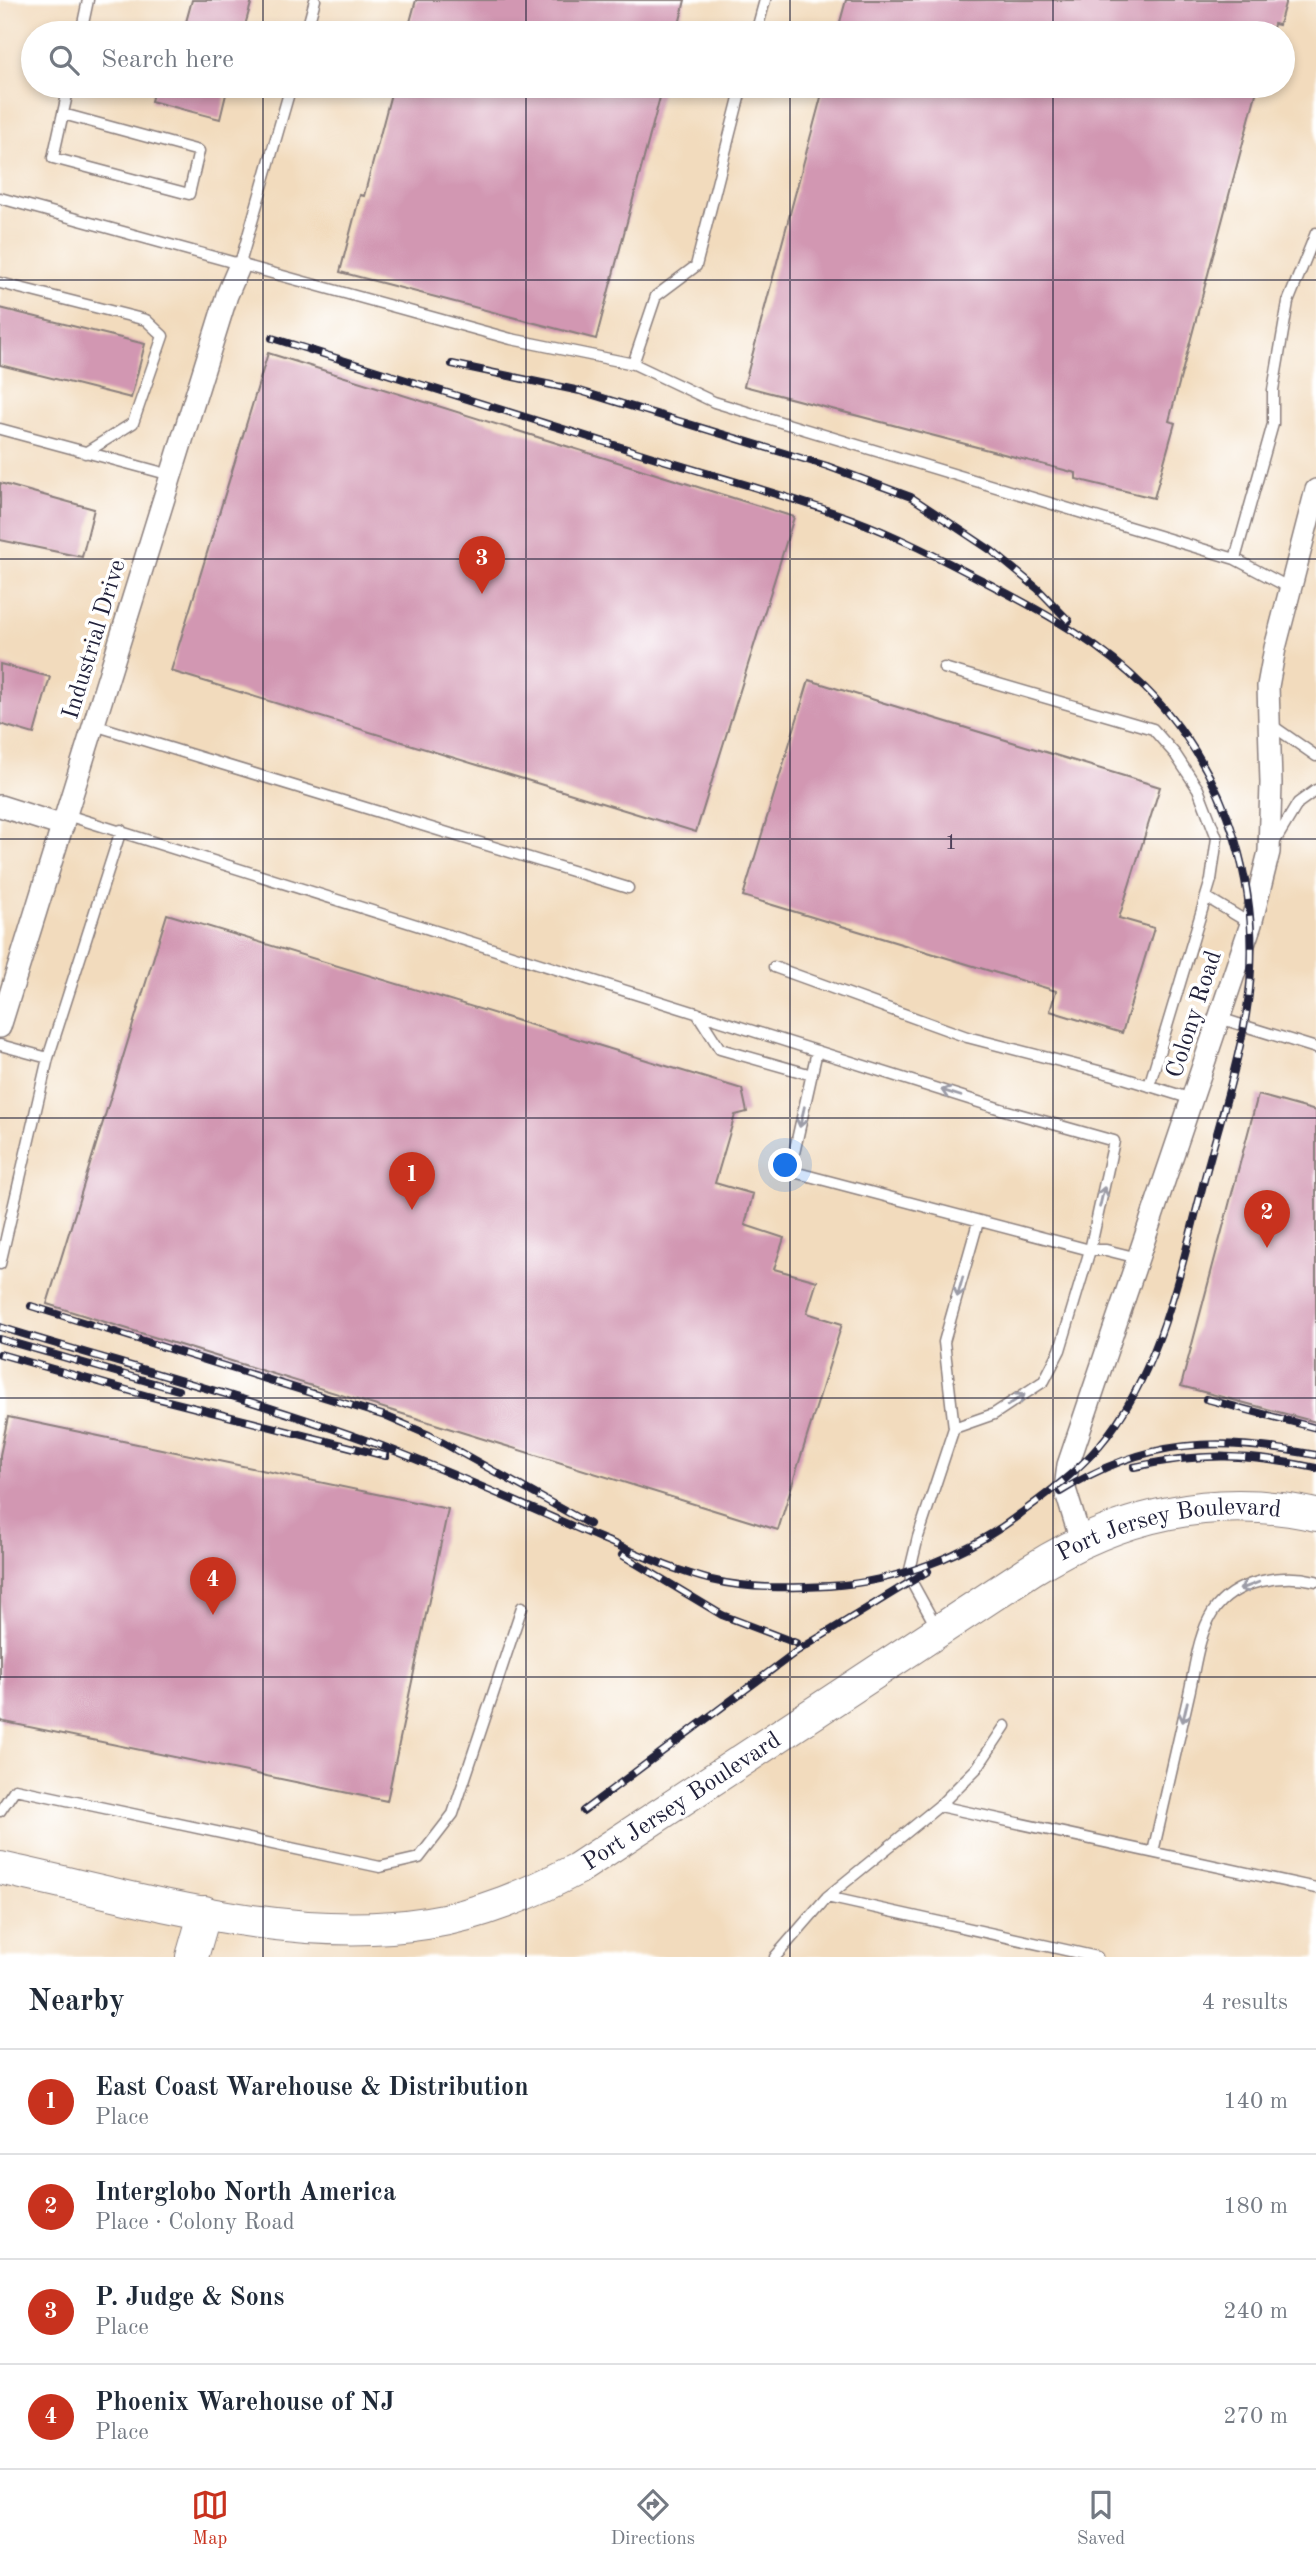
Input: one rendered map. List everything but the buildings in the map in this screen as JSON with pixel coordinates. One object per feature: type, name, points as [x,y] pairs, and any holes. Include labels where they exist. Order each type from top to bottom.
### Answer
[{"type":"street","name":"Industrial Drive","points":[[0,1027],[226,295],[239,267]]},
{"type":"street","name":"Colony Road","points":[[1081,1541],[1064,1480],[1251,924],[1269,852],[1271,783],[1268,686],[1316,490]]},
{"type":"street","points":[[0,806],[65,821]]},
{"type":"street","name":"Port Jersey Boulevard","points":[[0,1868],[205,1912],[274,1923],[364,1929],[428,1923],[503,1903],[577,1869],[1031,1570],[1081,1541],[1126,1523],[1201,1507],[1261,1506],[1316,1515]]},
{"type":"street","points":[[192,1957],[205,1912]]},
{"type":"lane","points":[[84,21],[88,0]]},
{"type":"lane","points":[[309,21],[315,0]]},
{"type":"lane","points":[[759,21],[765,0]]},
{"type":"lane","points":[[63,114],[199,151],[189,194],[53,158],[66,98]]},
{"type":"lane","points":[[239,267],[288,98]]},
{"type":"lane","points":[[633,364],[656,296],[696,266],[739,98]]},
{"type":"lane","points":[[0,198],[239,267],[511,340],[633,364],[714,402],[1235,559],[1290,588]]},
{"type":"lane","points":[[1235,559],[1273,424],[1273,390],[1289,302],[1316,233]]},
{"type":"lane","points":[[0,283],[146,320],[163,336],[133,423],[85,453]]},
{"type":"lane","points":[[0,429],[171,475]]},
{"type":"lane","points":[[944,668],[1153,729],[1175,754],[1198,789],[1217,838],[1206,897],[1149,1086]]},
{"type":"lane","points":[[1268,723],[1316,756]]},
{"type":"lane","points":[[94,725],[628,888]]},
{"type":"lane","points":[[1269,852],[1298,803],[1316,790]]},
{"type":"lane","points":[[65,821],[121,830],[1004,1110],[1115,1141],[1090,1250],[1060,1350],[1044,1381],[994,1414],[954,1428]]},
{"type":"lane","points":[[0,1264],[48,1058],[121,830]]},
{"type":"lane","points":[[1206,897],[1251,924]]},
{"type":"lane","points":[[774,967],[967,1037],[1192,1099]]},
{"type":"lane","points":[[697,1013],[720,1049],[812,1074]]},
{"type":"lane","points":[[1219,1018],[1316,1048]]},
{"type":"lane","points":[[0,1045],[48,1058]]},
{"type":"lane","points":[[817,1051],[790,1171],[978,1222],[1090,1250],[1106,1250],[1138,1258]]},
{"type":"lane","points":[[938,1631],[911,1581],[911,1570],[918,1537],[954,1428],[944,1342],[978,1222]]},
{"type":"lane","points":[[1153,1852],[1200,1645],[1213,1612],[1230,1595],[1255,1583],[1280,1578],[1316,1581]]},
{"type":"lane","points":[[1,1806],[15,1789],[380,1867],[419,1858],[453,1814],[522,1607]]},
{"type":"lane","points":[[775,1957],[827,1897],[939,1806],[977,1768],[1005,1726]]},
{"type":"lane","points":[[939,1806],[1316,1888]]},
{"type":"lane","points":[[827,1897],[1097,1957]]},
{"type":"railway","points":[[0,1327],[335,1429],[464,1479],[641,1555],[697,1576],[725,1583],[755,1586],[814,1587],[880,1579],[954,1554],[999,1529],[1061,1482],[1099,1446],[1138,1386],[1154,1352],[1178,1280],[1242,1035],[1251,971],[1251,926],[1235,839],[1220,798],[1199,758],[1175,722],[1145,688],[1112,658],[1057,621],[945,561],[871,526],[800,501],[272,338]]},
{"type":"railway","points":[[452,364],[580,391],[827,466],[911,497],[992,551],[1038,589],[1069,621]]},
{"type":"railway","points":[[31,1306],[385,1416],[429,1435],[589,1524]]},
{"type":"railway","points":[[0,1339],[178,1390]]},
{"type":"railway","points":[[0,1354],[148,1396],[386,1456]]},
{"type":"railway","points":[[1206,1399],[1316,1428]]},
{"type":"railway","points":[[1060,1492],[1123,1460],[1184,1446],[1247,1445],[1316,1455]]},
{"type":"railway","points":[[1134,1467],[1182,1459],[1225,1457],[1269,1460],[1316,1468]]},
{"type":"railway","points":[[622,1555],[722,1615],[796,1643]]},
{"type":"railway","points":[[583,1811],[797,1651],[928,1571]]},
{"type":"place","name":"P. Judge & Sons","points":[[482,594]]},
{"type":"place","name":"East Coast Warehouse & Distribution","points":[[412,1210]]},
{"type":"place","name":"Interglobo North America","points":[[1267,1248]]},
{"type":"place","name":"Phoenix Warehouse of NJ","points":[[213,1615]]}]
